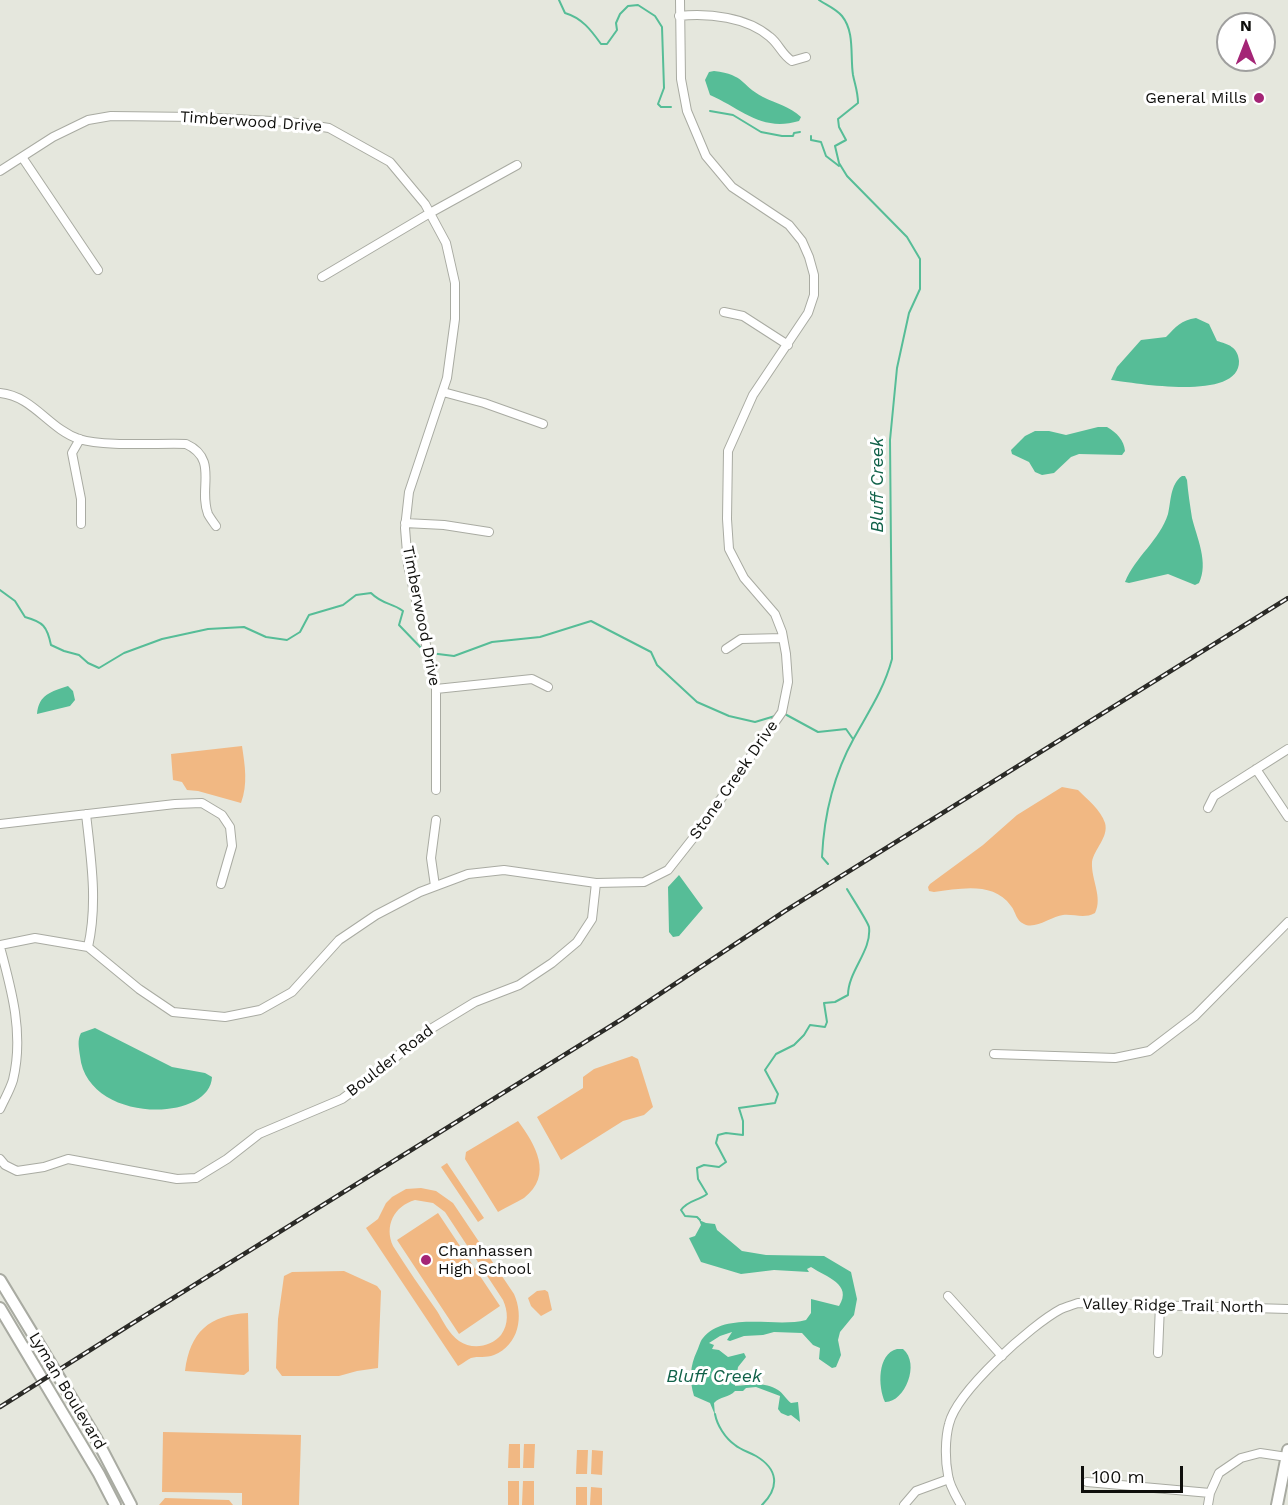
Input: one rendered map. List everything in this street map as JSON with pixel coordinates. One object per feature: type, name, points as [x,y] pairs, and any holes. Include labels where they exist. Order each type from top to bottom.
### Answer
[{"type":"main road","name":"Lyman Boulevard","points":[[0,1280],[97,1440],[131,1505]]},
{"type":"main road","name":"Lyman Boulevard","points":[[0,1308],[99,1474],[115,1505]]},
{"type":"main road","points":[[1277,1505],[1287,1454]]},
{"type":"street","name":"Stone Creek Drive","points":[[0,946],[35,938],[88,947],[139,989],[173,1012],[225,1017],[260,1010],[292,992],[339,940],[376,915],[435,886],[468,874],[504,870],[597,883],[644,882],[668,870],[694,837],[782,712],[788,682],[783,638],[775,614],[744,578],[729,549],[728,452],[753,395],[808,313],[814,295],[814,275],[802,241],[789,225],[732,187],[706,156],[687,111],[681,79],[680,0]]},
{"type":"street","points":[[679,16],[719,17],[763,31],[774,40],[787,58],[792,61],[806,57]]},
{"type":"street","name":"Timberwood Drive","points":[[0,171],[53,137],[88,120],[111,116],[197,117],[290,122],[329,128],[390,162],[425,204],[446,243],[455,284],[453,330],[447,378],[410,492],[405,523],[408,565],[436,689],[436,790]]},
{"type":"street","points":[[22,158],[98,270]]},
{"type":"street","points":[[322,277],[517,165]]},
{"type":"street","points":[[724,312],[743,316],[788,345]]},
{"type":"street","points":[[442,392],[484,403],[543,424]]},
{"type":"street","points":[[0,393],[21,398],[64,431],[80,439],[98,442],[186,444],[198,449],[204,461],[207,513],[216,526]]},
{"type":"street","points":[[80,439],[72,453],[81,499],[81,524]]},
{"type":"street","points":[[405,523],[489,531]]},
{"type":"street","points":[[726,649],[741,639],[783,638]]},
{"type":"street","points":[[436,689],[532,679],[548,687]]},
{"type":"street","points":[[1208,808],[1214,796],[1288,748]]},
{"type":"street","points":[[1256,770],[1288,817]]},
{"type":"street","points":[[0,825],[175,804],[202,803],[222,815],[230,827],[232,846],[220,884]]},
{"type":"street","points":[[86,814],[94,901],[93,926],[88,947]]},
{"type":"street","points":[[435,886],[431,858],[436,820]]},
{"type":"street","name":"Boulder Road","points":[[0,1159],[5,1165],[17,1171],[68,1160],[177,1179],[196,1178],[227,1159],[259,1134],[342,1099],[447,1018],[475,1002],[519,985],[552,963],[577,942],[592,920],[597,883]]},
{"type":"street","points":[[994,1054],[1115,1058],[1149,1051],[1195,1016],[1288,922]]},
{"type":"street","points":[[0,946],[18,1027],[13,1080],[0,1110]]},
{"type":"street","points":[[948,1296],[1002,1356]]},
{"type":"street","name":"Valley Ridge Trail North","points":[[949,1479],[947,1447],[949,1423],[960,1402],[1002,1356],[1037,1325],[1061,1309],[1078,1303],[1288,1309]]},
{"type":"street","points":[[1158,1353],[1160,1305]]},
{"type":"street","points":[[1208,1505],[1210,1493],[1219,1473],[1241,1458],[1260,1453],[1287,1454]]},
{"type":"street","points":[[904,1505],[916,1491],[949,1479],[961,1505]]},
{"type":"street","points":[[1087,1482],[1210,1493]]},
{"type":"shaded area","points":[[242,746],[245,782],[241,803],[187,790],[182,782],[173,780],[171,754]]},
{"type":"shaded area","points":[[1062,787],[1078,790],[1097,809],[1105,823],[1105,833],[1092,862],[1098,901],[1095,913],[1083,916],[1063,915],[1028,925],[1019,921],[1011,906],[995,893],[976,888],[929,891],[930,884],[983,845],[1017,815]]},
{"type":"shaded area","points":[[632,1056],[638,1059],[653,1107],[644,1115],[623,1121],[561,1160],[537,1117],[583,1088],[583,1077],[594,1069]]},
{"type":"shaded area","points":[[518,1121],[539,1160],[538,1180],[524,1198],[498,1212],[465,1159],[466,1152]]},
{"type":"shaded area","points":[[447,1163],[484,1218],[478,1222],[441,1167]]},
{"type":"shaded area","points":[[421,1188],[436,1191],[453,1203],[514,1294],[519,1311],[517,1329],[509,1344],[494,1355],[471,1358],[458,1366],[366,1228],[378,1219],[386,1203],[392,1197],[406,1189]],"holes":[[[415,1200],[433,1203],[445,1212],[505,1304],[507,1318],[504,1331],[487,1345],[470,1346],[452,1335],[390,1239],[390,1224],[401,1207]]]},
{"type":"shaded area","points":[[438,1213],[500,1306],[459,1334],[397,1240]]},
{"type":"shaded area","points":[[344,1271],[377,1286],[381,1291],[378,1368],[339,1376],[282,1376],[276,1368],[278,1319],[284,1276],[292,1272]]},
{"type":"shaded area","points":[[537,1291],[548,1292],[552,1310],[541,1316],[531,1306],[528,1298]]},
{"type":"shaded area","points":[[248,1313],[249,1371],[244,1375],[185,1371],[191,1346],[204,1328],[222,1317]]},
{"type":"shaded area","points":[[163,1432],[301,1435],[299,1505],[242,1505],[242,1493],[162,1492]]},
{"type":"shaded area","points":[[509,1444],[520,1444],[520,1468],[508,1468]]},
{"type":"shaded area","points":[[524,1444],[535,1444],[534,1468],[523,1468]]},
{"type":"shaded area","points":[[577,1450],[588,1450],[587,1474],[576,1474]]},
{"type":"shaded area","points":[[592,1450],[603,1451],[602,1475],[591,1474]]},
{"type":"shaded area","points":[[508,1481],[519,1481],[519,1505],[508,1505]]},
{"type":"shaded area","points":[[523,1481],[534,1481],[534,1505],[522,1505]]},
{"type":"shaded area","points":[[576,1487],[587,1487],[587,1505],[576,1505]]},
{"type":"shaded area","points":[[591,1487],[602,1488],[602,1505],[590,1505]]},
{"type":"shaded area","points":[[165,1498],[229,1500],[233,1505],[159,1505]]},
{"type":"water","points":[[714,71],[738,78],[756,93],[796,113],[801,117],[799,121],[774,124],[763,121],[710,95],[705,80],[709,72]]},
{"type":"water","points":[[1196,318],[1209,324],[1217,341],[1229,345],[1237,352],[1239,361],[1235,374],[1223,382],[1205,386],[1162,386],[1111,380],[1117,367],[1141,340],[1166,337],[1183,322]]},
{"type":"water","points":[[1107,427],[1119,437],[1125,451],[1122,455],[1079,454],[1071,457],[1054,473],[1042,475],[1035,472],[1029,462],[1012,454],[1011,450],[1025,436],[1035,431],[1066,435]]},
{"type":"water","points":[[1182,476],[1185,476],[1187,480],[1192,518],[1202,559],[1202,575],[1199,583],[1195,585],[1168,574],[1125,582],[1164,523],[1173,488]]},
{"type":"water","points":[[68,686],[73,691],[75,700],[70,706],[37,714],[43,698],[51,692]]},
{"type":"water","points":[[679,875],[703,908],[679,936],[673,937],[669,932],[668,887]]},
{"type":"water","points":[[95,1028],[172,1067],[205,1073],[212,1077],[206,1092],[192,1103],[171,1108],[148,1109],[124,1105],[103,1094],[88,1078],[79,1050],[81,1033]]},
{"type":"water","points":[[699,1220],[715,1224],[717,1230],[742,1251],[766,1255],[824,1256],[851,1272],[857,1299],[854,1315],[840,1332],[838,1340],[841,1355],[836,1367],[832,1368],[819,1359],[820,1348],[813,1345],[802,1333],[774,1332],[727,1340],[732,1332],[709,1343],[714,1345],[712,1349],[719,1350],[728,1357],[744,1353],[746,1357],[738,1367],[735,1386],[752,1384],[773,1387],[791,1403],[798,1402],[800,1422],[791,1415],[781,1413],[778,1409],[780,1396],[756,1387],[735,1391],[716,1401],[714,1403],[715,1415],[710,1403],[694,1396],[691,1384],[693,1362],[702,1339],[713,1330],[724,1325],[738,1323],[806,1320],[811,1313],[811,1299],[839,1306],[843,1292],[836,1282],[811,1267],[807,1269],[809,1272],[774,1270],[741,1274],[701,1262],[689,1238],[695,1236],[701,1225]]},
{"type":"water","points":[[897,1349],[903,1349],[908,1356],[910,1373],[908,1382],[898,1396],[892,1401],[885,1402],[881,1388],[881,1372],[886,1357]]},
{"type":"waterway","name":"Bluff Creek","points":[[559,0],[565,13],[581,21],[601,44],[607,44],[617,30],[616,23],[620,14],[628,6],[638,5],[655,16],[662,27],[664,88],[658,104],[661,107],[671,107]]},
{"type":"waterway","name":"Bluff Creek","points":[[819,0],[842,16],[849,29],[853,75],[857,92],[858,103],[838,119],[839,127],[846,140],[835,146],[839,163],[847,176],[907,237],[920,259],[920,289],[909,313],[897,368],[890,440],[892,659],[880,690],[847,752],[836,780],[823,841],[822,857],[828,864]]},
{"type":"waterway","name":"Bluff Creek","points":[[710,111],[733,115],[761,132],[782,136],[793,136],[794,133],[800,132]]},
{"type":"waterway","name":"Bluff Creek","points":[[811,136],[811,140],[821,142],[826,156],[839,166]]},
{"type":"waterway","points":[[0,590],[15,601],[25,617],[43,626],[48,633],[51,645],[79,655],[88,663],[99,668],[124,653],[162,639],[208,629],[244,627],[266,637],[287,640],[300,632],[309,615],[343,605],[356,595],[371,593],[379,600],[403,611],[399,625],[425,652]]},
{"type":"waterway","points":[[430,653],[454,656],[492,642],[540,637],[591,621],[651,652],[657,665],[697,702],[729,716],[755,722],[775,716]]},
{"type":"waterway","points":[[783,713],[818,732],[846,729],[853,739]]},
{"type":"waterway","name":"Bluff Creek","points":[[700,1220],[697,1217],[685,1216],[681,1210],[687,1204],[707,1194],[698,1179],[697,1168],[704,1165],[719,1167],[726,1162],[716,1143],[718,1135],[726,1133],[743,1135],[743,1121],[739,1108],[775,1103],[778,1094],[765,1070],[776,1054],[794,1045],[810,1025],[825,1027],[827,1022],[824,1003],[835,1002],[848,995],[849,986],[867,944],[869,927],[847,889]]},
{"type":"waterway","name":"Bluff Creek","points":[[715,1414],[728,1439],[737,1447],[763,1461],[772,1472],[774,1479],[772,1492],[762,1505]]},
{"type":"railway","points":[[0,1407],[622,1019],[785,911],[1288,598]]},
{"type":"place","name":"General Mills","points":[[1259,98]]},
{"type":"place","name":"Chanhassen High School","points":[[426,1260]]}]
